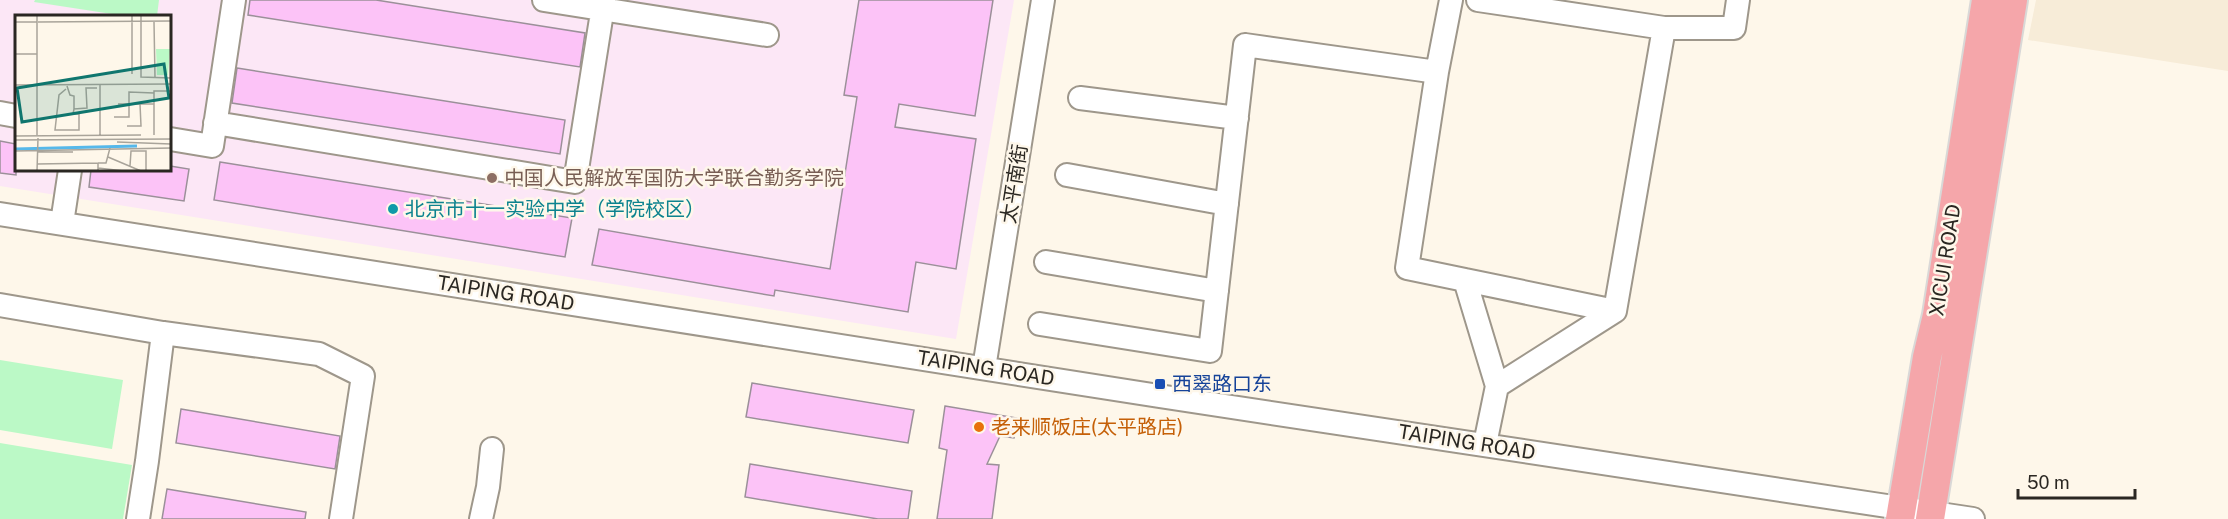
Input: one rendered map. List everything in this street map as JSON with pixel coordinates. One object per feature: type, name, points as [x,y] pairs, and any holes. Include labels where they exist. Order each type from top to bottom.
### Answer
[{"type":"main road","name":"XICUI ROAD","points":[[1899,515],[1939,303],[1986,0]]},
{"type":"main road","name":"XICUI ROAD","points":[[1932,517],[2013,0]]},
{"type":"street","points":[[171,139],[212,146],[234,0]]},
{"type":"street","points":[[544,0],[603,5],[767,34]]},
{"type":"street","name":"太平南街","points":[[984,368],[1044,0]]},
{"type":"street","points":[[1451,0],[1437,72],[1407,268],[1615,311]]},
{"type":"street","points":[[1478,0],[1664,28],[1734,28],[1738,0]]},
{"type":"street","points":[[215,123],[575,182],[603,5]]},
{"type":"street","points":[[1497,386],[1615,311],[1664,28]]},
{"type":"street","points":[[1040,324],[1210,351],[1245,45],[1437,72]]},
{"type":"street","points":[[1080,98],[1237,118]]},
{"type":"street","points":[[0,113],[15,116]]},
{"type":"street","points":[[62,223],[70,171]]},
{"type":"street","points":[[1067,175],[1227,204]]},
{"type":"street","name":"TAIPING ROAD","points":[[0,214],[1485,444],[1899,515],[1973,519]]},
{"type":"street","points":[[1046,262],[1217,291]]},
{"type":"street","points":[[1465,280],[1497,386],[1485,444]]},
{"type":"street","points":[[0,305],[163,333],[319,354],[363,376],[341,519]]},
{"type":"street","points":[[138,519],[163,333]]},
{"type":"street","points":[[481,519],[488,487],[492,449]]},
{"type":"shaded area","name":"中国人民解放军国防大学联合勤务学院","points":[[0,0],[1014,0],[956,339],[0,186]]},
{"type":"shaded area","points":[[2036,0],[2228,0],[2228,71],[2028,40]]},
{"type":"green space","points":[[35,0],[159,0],[157,15],[118,15],[34,2]]},
{"type":"green space","points":[[0,360],[123,380],[112,449],[0,430]]},
{"type":"green space","points":[[0,443],[132,465],[123,519],[0,519]]},
{"type":"building","points":[[250,0],[376,0],[585,33],[580,67],[248,15]]},
{"type":"building","points":[[859,0],[993,0],[975,116],[899,104],[895,127],[976,139],[956,269],[916,262],[908,312],[775,290],[774,296],[592,265],[599,229],[830,269],[857,97],[844,95]]},
{"type":"building","points":[[237,68],[565,120],[560,154],[232,103]]},
{"type":"building","points":[[0,141],[15,144],[16,175],[0,173]]},
{"type":"building","name":"北京市十一实验中学（学院校区）","points":[[220,162],[572,218],[565,257],[214,200]]},
{"type":"building","points":[[171,166],[189,169],[184,201],[89,187],[91,171],[171,171]]},
{"type":"building","points":[[752,383],[914,410],[908,443],[746,417]]},
{"type":"building","points":[[945,406],[1017,418],[1014,438],[1000,436],[987,464],[999,465],[992,519],[937,519],[947,450],[939,448]]},
{"type":"building","points":[[181,409],[340,436],[335,469],[176,443]]},
{"type":"building","points":[[750,464],[912,491],[908,519],[878,519],[745,497]]},
{"type":"building","points":[[167,489],[306,512],[305,519],[162,519]]},
{"type":"place","name":"中国人民解放军国防大学联合勤务学院","points":[[492,178]]},
{"type":"place","name":"北京市十一实验中学（学院校区）","points":[[393,209]]},
{"type":"place","name":"西翠路口东","points":[[1160,384]]},
{"type":"place","name":"老来顺饭庄(太平路店)","points":[[979,427]]}]
